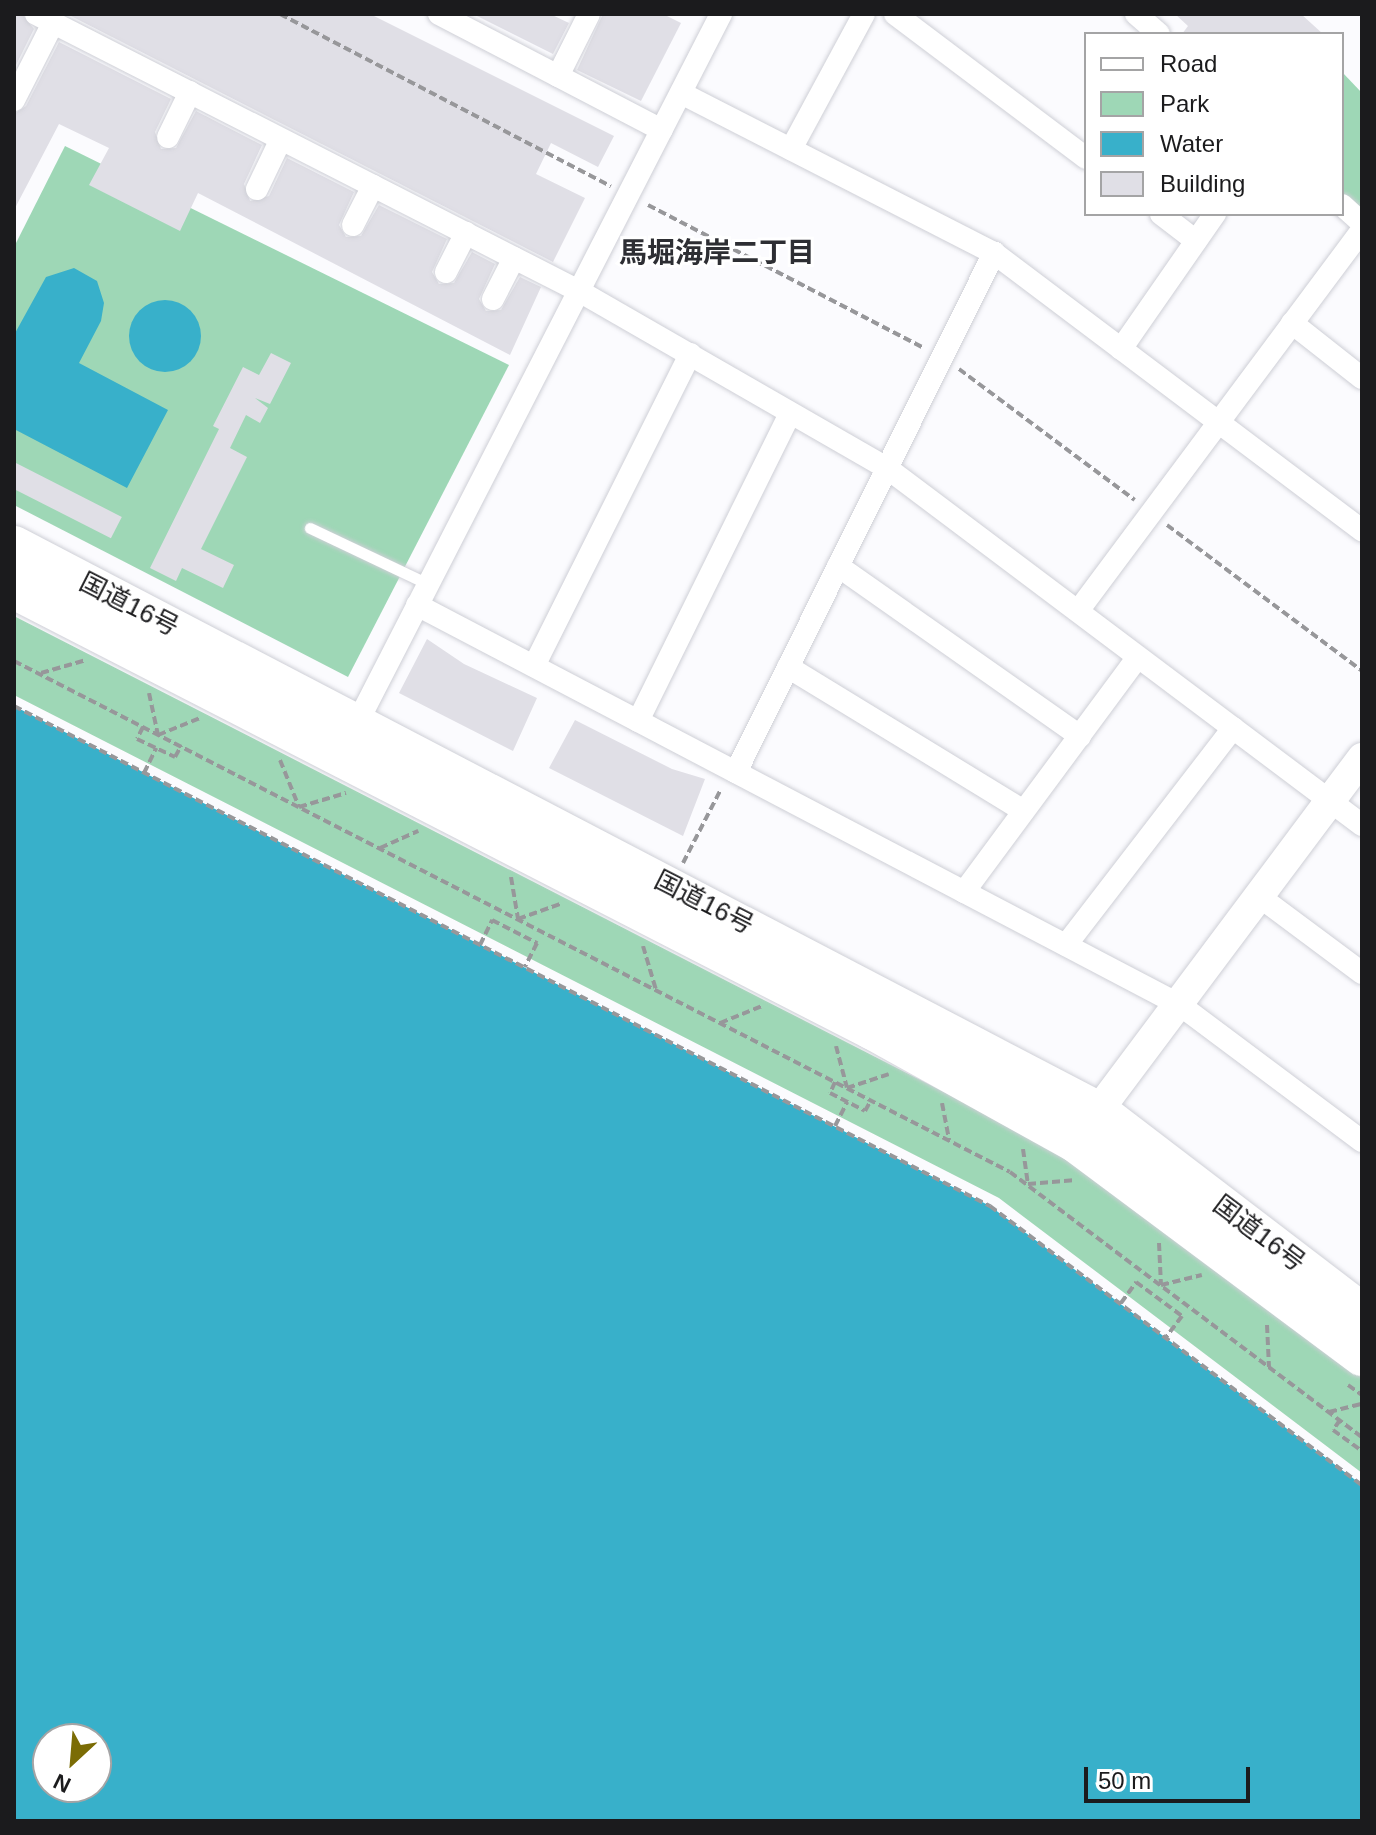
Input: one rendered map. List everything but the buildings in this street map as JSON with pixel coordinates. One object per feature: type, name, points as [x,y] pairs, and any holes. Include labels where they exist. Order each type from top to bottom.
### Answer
[{"type":"highway","name":"国道16号","points":[[14,546],[346,758]]},
{"type":"highway","name":"国道16号","points":[[14,589],[873,1030],[1087,1127],[1362,1313]]},
{"type":"highway","name":"国道16号","points":[[1087,1127],[1362,1356]]},
{"type":"street","points":[[439,14],[662,130]]},
{"type":"street","points":[[558,76],[589,14]]},
{"type":"street","points":[[346,758],[417,605],[721,14]]},
{"type":"street","points":[[791,149],[864,14]]},
{"type":"street","points":[[895,14],[1084,156]]},
{"type":"street","points":[[14,100],[45,18],[579,291],[887,468],[1362,825]]},
{"type":"street","points":[[168,137],[190,92]]},
{"type":"street","points":[[681,93],[994,253],[1362,530]]},
{"type":"street","points":[[257,189],[281,139]]},
{"type":"street","points":[[353,225],[373,186]]},
{"type":"street","points":[[1344,207],[1362,223]]},
{"type":"street","points":[[1164,216],[1196,241]]},
{"type":"street","points":[[1121,349],[1214,216]]},
{"type":"street","points":[[1078,611],[1362,230]]},
{"type":"street","points":[[446,272],[466,233]]},
{"type":"street","points":[[733,771],[994,253]]},
{"type":"street","points":[[493,299],[514,258]]},
{"type":"street","points":[[1292,323],[1362,378]]},
{"type":"street","points":[[534,666],[690,354]]},
{"type":"street","points":[[638,721],[790,413]]},
{"type":"street","points":[[838,566],[1080,736]]},
{"type":"street","points":[[417,605],[1180,1005],[1362,1141]]},
{"type":"street","points":[[964,892],[1138,657]]},
{"type":"street","points":[[788,667],[1024,811]]},
{"type":"street","points":[[1066,945],[1233,728]]},
{"type":"street","points":[[1087,1127],[1362,758]]},
{"type":"street","points":[[1260,897],[1362,973]]},
{"type":"lane","points":[[310,528],[428,584]]},
{"type":"path","points":[[280,14],[942,357],[1362,671]]},
{"type":"path","points":[[39,673],[89,660]]},
{"type":"path","points":[[14,661],[949,1139],[1028,1184],[1362,1437]]},
{"type":"path","points":[[148,690],[158,735]]},
{"type":"path","points":[[14,706],[990,1206],[1362,1485]]},
{"type":"path","points":[[158,735],[202,717]]},
{"type":"path","points":[[143,727],[137,739],[175,757],[181,746]]},
{"type":"path","points":[[144,773],[156,748]]},
{"type":"path","points":[[299,807],[346,758]]},
{"type":"path","points":[[282,765],[299,807]]},
{"type":"path","points":[[683,863],[733,771]]},
{"type":"path","points":[[380,848],[420,830]]},
{"type":"path","points":[[511,877],[520,920],[516,933]]},
{"type":"path","points":[[520,920],[562,903]]},
{"type":"path","points":[[480,945],[492,920],[537,943],[525,967]]},
{"type":"path","points":[[643,945],[656,990]]},
{"type":"path","points":[[720,1023],[762,1006]]},
{"type":"path","points":[[835,1044],[847,1088]]},
{"type":"path","points":[[847,1088],[891,1073]]},
{"type":"path","points":[[835,1082],[830,1093],[847,1102],[865,1111],[871,1100]]},
{"type":"path","points":[[941,1098],[949,1139]]},
{"type":"path","points":[[835,1126],[847,1102]]},
{"type":"path","points":[[1023,1147],[1028,1184]]},
{"type":"path","points":[[1028,1184],[1068,1180]]},
{"type":"path","points":[[1158,1298],[1163,1287],[1159,1243]]},
{"type":"path","points":[[1163,1287],[1202,1275]]},
{"type":"path","points":[[1121,1304],[1136,1282],[1158,1298],[1182,1316],[1166,1337]]},
{"type":"path","points":[[1267,1324],[1269,1367]]},
{"type":"path","points":[[1329,1412],[1362,1404]]},
{"type":"path","points":[[1340,1420],[1333,1430],[1362,1451]]},
{"type":"green space","points":[[1344,74],[1362,93],[1361,210],[1344,196]]},
{"type":"green space","points":[[65,146],[509,365],[348,677],[14,505],[14,247]]},
{"type":"green space","points":[[14,616],[1067,1155],[1362,1377],[1362,1473],[999,1198],[14,695]]},
{"type":"water","points":[[74,268],[97,281],[104,303],[101,321],[79,363],[168,410],[127,488],[14,429],[14,335],[46,277]]},
{"type":"water","points":[[165,300],[185,306],[195,316],[201,336],[195,356],[185,366],[165,372],[145,366],[135,356],[129,336],[135,316],[145,306]]},
{"type":"water","points":[[14,706],[990,1206],[1362,1485],[1362,1821],[14,1821]]},
{"type":"district","name":"馬堀海岸二丁目","points":[[717,253]]}]
